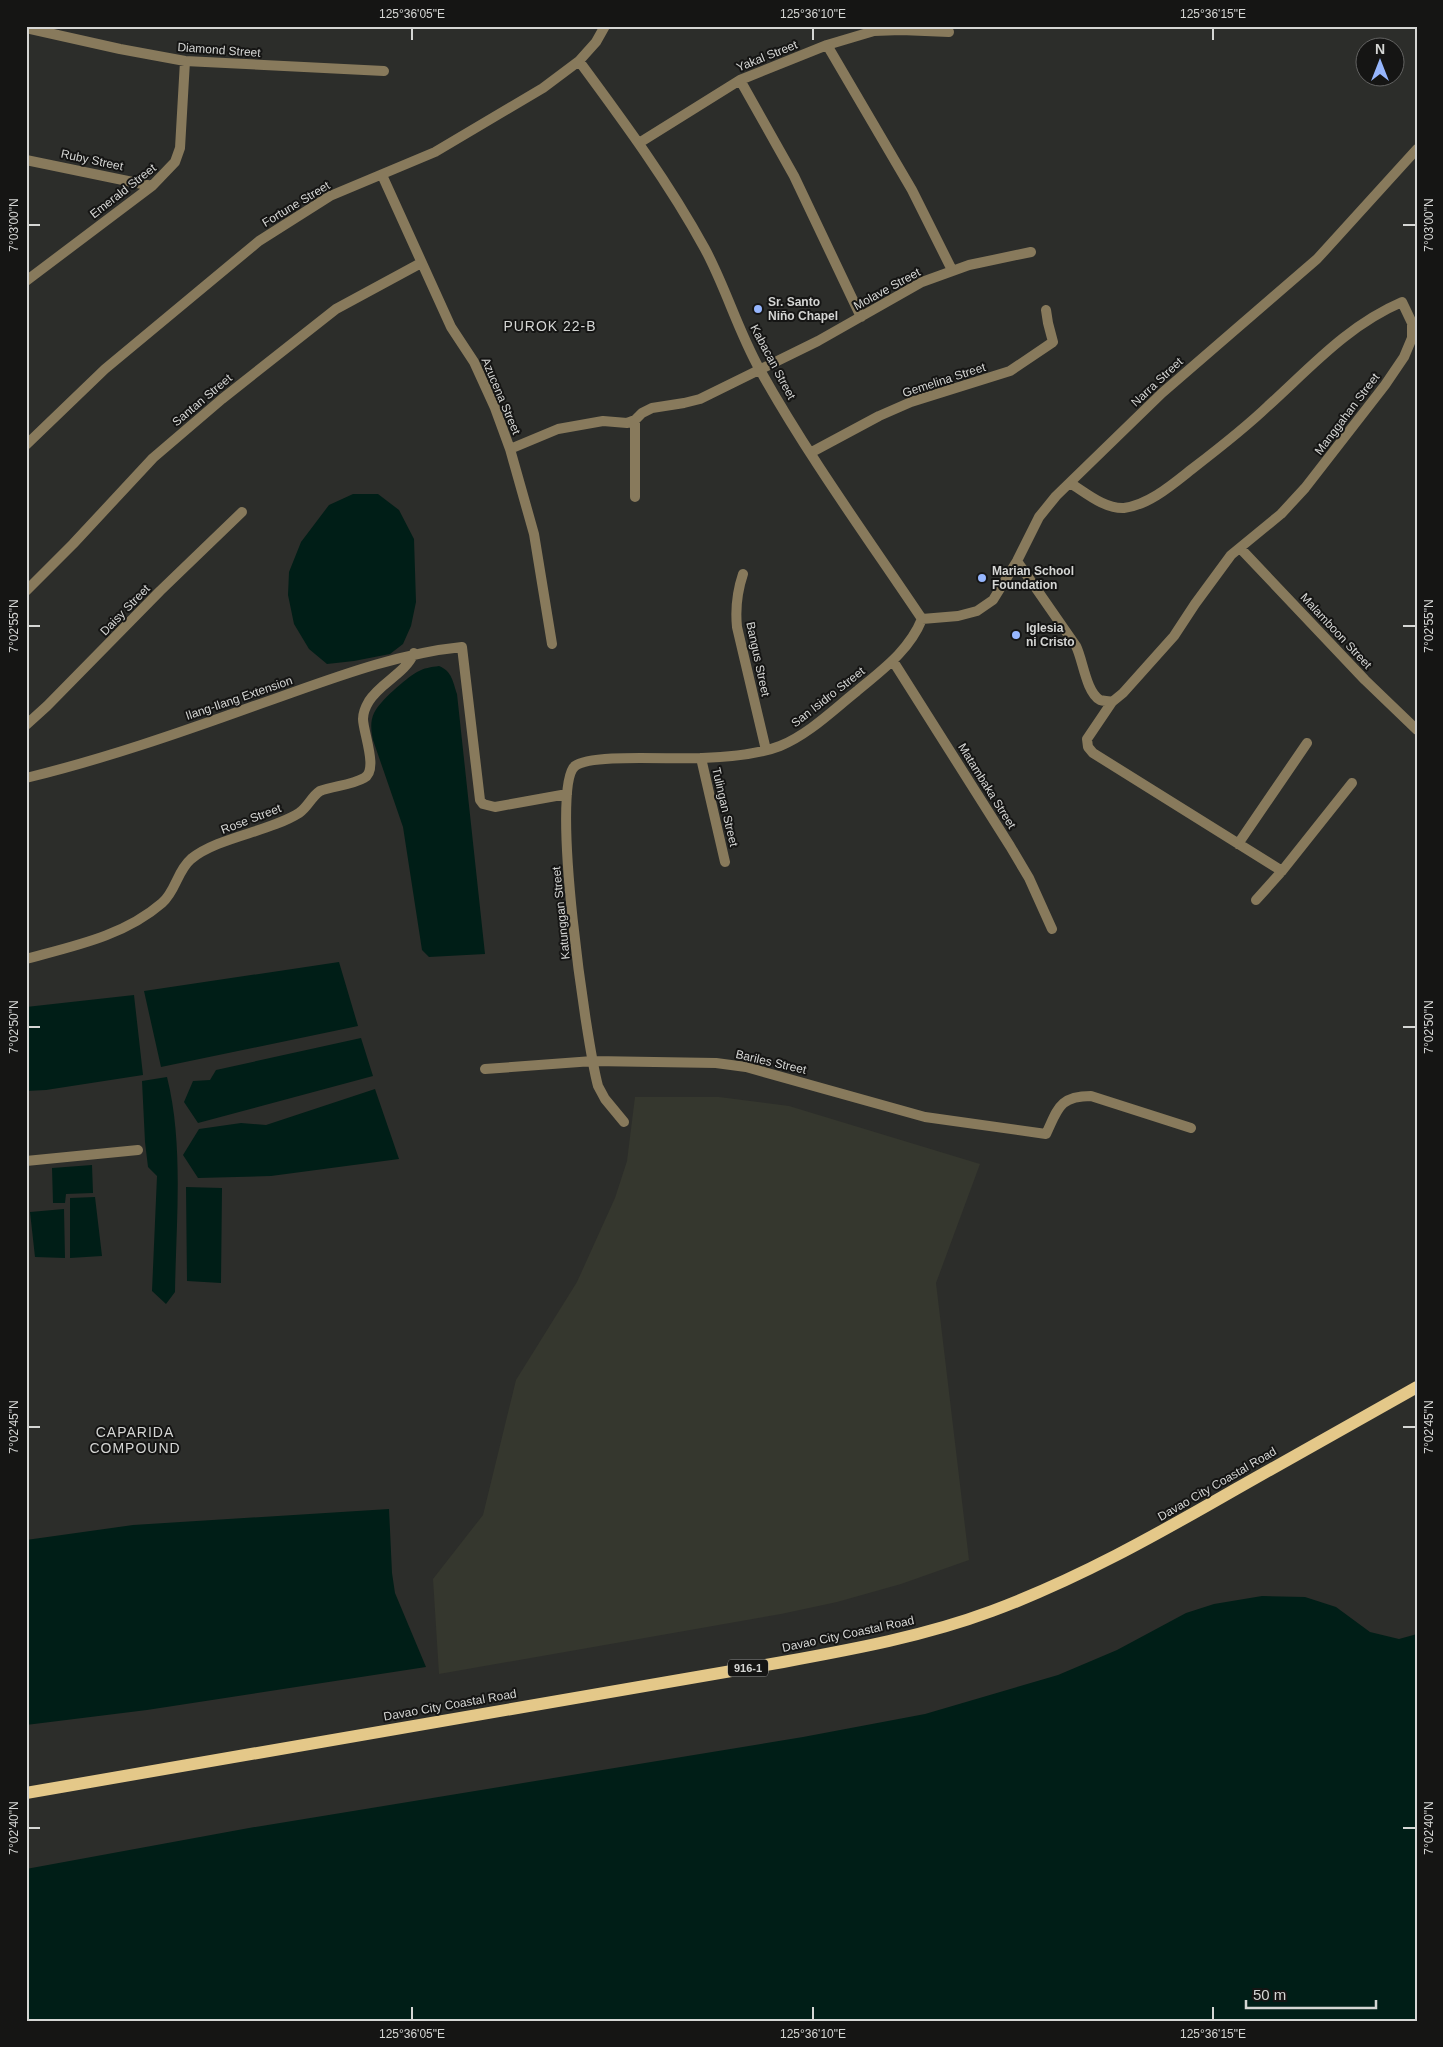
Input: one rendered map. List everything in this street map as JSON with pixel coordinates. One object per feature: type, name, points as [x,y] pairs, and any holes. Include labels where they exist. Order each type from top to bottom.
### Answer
[{"type":"main road","name":"Davao City Coastal Road","points":[[26,1793],[783,1662],[893,1640],[941,1627],[1035,1594],[1119,1555],[1417,1387]]},
{"type":"street","name":"Fortune Street","points":[[26,445],[105,369],[259,242],[330,196],[435,152],[543,88],[579,62],[596,42],[604,26]]},
{"type":"street","name":"Diamond Street","points":[[26,28],[185,61],[384,71]]},
{"type":"street","name":"Yakal Street","points":[[639,142],[740,80],[826,45],[874,32],[902,30],[949,32]]},
{"type":"street","points":[[826,45],[912,190],[952,270]]},
{"type":"street","name":"Emerald Street","points":[[26,280],[152,186],[175,162],[180,148],[185,61]]},
{"type":"street","name":"Kabacan Street","points":[[579,62],[639,142],[678,203],[706,250],[759,369],[810,453],[922,619]]},
{"type":"street","points":[[740,80],[794,176],[861,317]]},
{"type":"street","name":"Narra Street","points":[[922,619],[958,616],[985,607],[1001,589],[1039,517],[1056,496],[1162,393],[1317,258],[1417,150]]},
{"type":"street","name":"Ruby Street","points":[[26,160],[152,186]]},
{"type":"street","name":"Azucena Street","points":[[382,174],[451,328],[474,362],[495,408],[510,450],[534,534],[552,644]]},
{"type":"street","name":"Molave Street","points":[[510,450],[558,429],[603,421],[627,423],[635,420],[642,413],[652,408],[700,399],[818,341],[922,282],[952,270],[990,259],[1031,252]]},
{"type":"street","name":"Santan Street","points":[[26,590],[73,544],[153,458],[222,399],[336,309],[421,263]]},
{"type":"street","name":"Manggahan Street","points":[[1070,483],[1114,508],[1124,508],[1142,503],[1166,489],[1222,445],[1267,407],[1312,364],[1344,337],[1378,313],[1402,302],[1410,316],[1413,330],[1404,357],[1385,385],[1305,488],[1281,514],[1231,555],[1174,636],[1123,693],[1112,702],[1088,735],[1086,743],[1093,753],[1282,871]]},
{"type":"street","name":"Gemelina Street","points":[[810,453],[879,416],[911,402],[1010,371],[1053,342],[1046,310]]},
{"type":"street","points":[[635,420],[635,497]]},
{"type":"street","name":"Daisy Street","points":[[26,725],[48,706],[160,591],[242,512]]},
{"type":"street","name":"Malamboon Street","points":[[1240,548],[1365,680],[1417,730]]},
{"type":"street","points":[[1017,561],[1076,646],[1082,658],[1087,681],[1094,694],[1100,700],[1112,702]]},
{"type":"street","name":"Bangus Street","points":[[743,574],[735,607],[737,627],[766,750]]},
{"type":"street","name":"San Isidro Street","points":[[575,765],[594,760],[702,758],[766,750],[788,742],[814,725],[893,661],[906,647],[922,619]]},
{"type":"street","name":"Ilang-Ilang Extension","points":[[26,778],[135,748],[310,686],[414,654],[462,647],[478,794],[483,804],[495,807],[567,794]]},
{"type":"street","name":"Rose Street","points":[[26,958],[112,934],[145,916],[170,895],[179,876],[191,859],[218,845],[299,813],[314,794],[320,791],[364,778],[370,771],[371,763],[364,725],[364,709],[378,690],[408,665],[414,654]]},
{"type":"street","name":"Matambaka Street","points":[[893,661],[1029,878],[1052,929]]},
{"type":"street","points":[[1238,844],[1307,743]]},
{"type":"street","name":"Tulingan Street","points":[[702,758],[725,862]]},
{"type":"street","name":"Katunggan Street","points":[[575,765],[568,778],[566,835],[579,970],[598,1086],[605,1100],[624,1122]]},
{"type":"street","points":[[1256,900],[1282,871],[1352,783]]},
{"type":"street","name":"Bariles Street","points":[[485,1069],[593,1060],[716,1063],[746,1067],[925,1117],[1046,1134],[1060,1104],[1067,1099],[1079,1096],[1091,1096],[1191,1128]]},
{"type":"street","points":[[26,1161],[138,1150]]},
{"type":"shaded area","points":[[353,494],[378,494],[399,510],[414,539],[416,602],[411,626],[403,644],[390,654],[327,664],[309,649],[294,624],[288,595],[289,572],[301,542],[329,505]]},
{"type":"shaded area","points":[[439,666],[449,674],[457,694],[485,954],[429,957],[422,950],[403,827],[372,736],[371,726],[374,713],[387,697],[417,672]]},
{"type":"shaded area","points":[[339,962],[358,1026],[161,1067],[144,991]]},
{"type":"shaded area","points":[[134,995],[143,1075],[46,1090],[26,1091],[26,1007]]},
{"type":"shaded area","points":[[361,1038],[373,1076],[198,1123],[184,1102],[193,1081],[210,1080],[216,1070]]},
{"type":"shaded area","points":[[167,1077],[176,1129],[178,1184],[175,1292],[166,1304],[152,1291],[157,1176],[148,1167],[142,1081]]},
{"type":"shaded area","points":[[375,1089],[399,1159],[271,1176],[198,1178],[183,1155],[199,1129],[241,1123],[266,1125]]},
{"type":"shaded area","points":[[635,1097],[719,1097],[789,1106],[980,1164],[936,1283],[969,1560],[901,1584],[837,1602],[781,1614],[439,1674],[433,1579],[483,1515],[516,1380],[577,1282],[615,1198],[627,1161]]},
{"type":"shaded area","points":[[92,1165],[93,1193],[66,1194],[65,1203],[53,1203],[52,1168]]},
{"type":"shaded area","points":[[186,1187],[222,1188],[221,1283],[187,1281]]},
{"type":"shaded area","points":[[95,1197],[102,1256],[70,1258],[70,1198]]},
{"type":"shaded area","points":[[64,1209],[65,1258],[35,1257],[30,1212]]},
{"type":"shaded area","points":[[389,1509],[392,1573],[395,1593],[426,1667],[147,1710],[26,1725],[26,1540],[133,1525]]},
{"type":"shaded area","points":[[1262,1596],[1305,1597],[1336,1607],[1370,1632],[1399,1639],[1417,1634],[1417,2021],[26,2021],[26,1869],[249,1828],[803,1737],[925,1714],[1058,1675],[1117,1650],[1186,1613],[1214,1604]]},
{"type":"place","name":"Sr. Santo Niño Chapel","points":[[758,309]]},
{"type":"place","name":"Marian School Foundation","points":[[982,578]]},
{"type":"place","name":"Iglesia ni Cristo","points":[[1016,635]]},
{"type":"district","name":"PUROK 22-B","points":[[550,326]]},
{"type":"district","name":"CAPARIDA COMPOUND","points":[[135,1440]]}]
